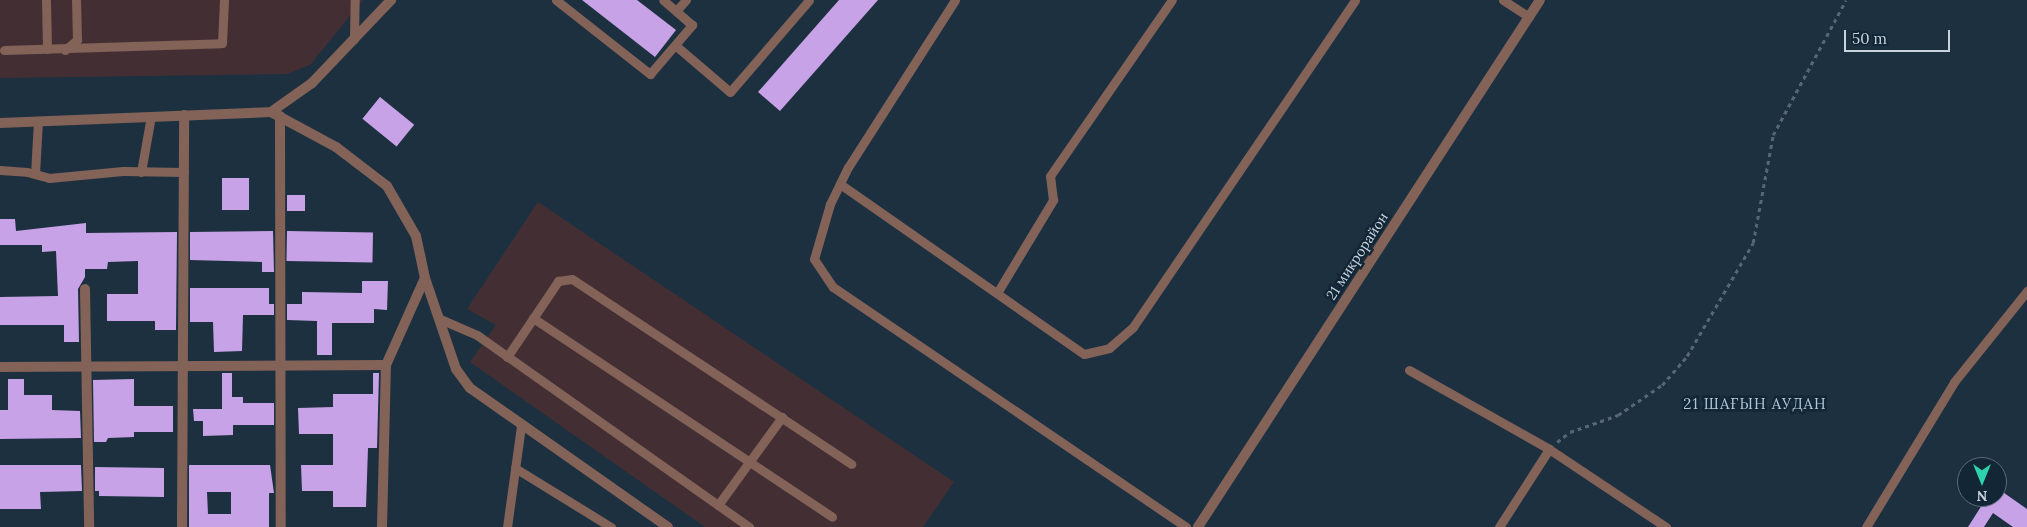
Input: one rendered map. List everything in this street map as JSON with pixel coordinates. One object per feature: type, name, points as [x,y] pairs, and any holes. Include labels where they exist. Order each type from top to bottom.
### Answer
[{"type":"street","points":[[275,114],[312,83],[391,0]]},
{"type":"street","name":"21 микрорайон","points":[[1198,527],[1540,0]]},
{"type":"street","points":[[275,114],[281,527]]},
{"type":"street","points":[[0,122],[184,115],[275,114],[344,152],[387,186],[416,236],[425,278],[456,369],[470,388],[521,426],[668,527]]},
{"type":"street","points":[[182,527],[184,115]]},
{"type":"street","points":[[382,527],[386,365],[425,278]]},
{"type":"street","points":[[85,289],[89,366],[89,527]]},
{"type":"street","points":[[0,367],[386,365]]},
{"type":"lane","points":[[46,0],[47,49]]},
{"type":"lane","points":[[65,50],[76,40],[76,0]]},
{"type":"lane","points":[[4,50],[65,50],[222,43],[224,0]]},
{"type":"lane","points":[[354,39],[355,0]]},
{"type":"lane","points":[[556,0],[650,74],[692,25],[663,0]]},
{"type":"lane","points":[[676,12],[686,0]]},
{"type":"lane","points":[[675,45],[730,92],[809,0]]},
{"type":"lane","points":[[955,0],[840,184],[830,204],[814,259],[833,287],[1186,527]]},
{"type":"lane","points":[[997,293],[1053,200],[1050,176],[1172,0]]},
{"type":"lane","points":[[840,184],[1084,354],[1109,348],[1133,327],[1355,0]]},
{"type":"lane","points":[[1503,0],[1529,17]]},
{"type":"lane","points":[[141,172],[151,116]]},
{"type":"lane","points":[[35,174],[38,121]]},
{"type":"lane","points":[[0,170],[65,178],[141,172],[184,172]]},
{"type":"lane","points":[[507,357],[558,282],[572,279],[852,464]]},
{"type":"lane","points":[[1866,527],[1954,382],[2027,291]]},
{"type":"lane","points":[[533,318],[832,518]]},
{"type":"lane","points":[[440,319],[467,329],[749,527]]},
{"type":"lane","points":[[1410,370],[1550,449],[1666,527]]},
{"type":"lane","points":[[718,505],[782,417]]},
{"type":"lane","points":[[507,527],[521,426]]},
{"type":"lane","points":[[1499,527],[1550,449]]},
{"type":"lane","points":[[515,468],[611,527]]},
{"type":"path","points":[[1550,449],[1570,432],[1626,410],[1662,385],[1687,356],[1754,242],[1773,135],[1846,0]]},
{"type":"shaded area","points":[[0,0],[363,0],[310,65],[287,74],[0,78]]},
{"type":"shaded area","points":[[538,202],[954,482],[923,527],[705,527],[470,362],[496,325],[467,309]]},
{"type":"building","points":[[582,0],[637,0],[676,30],[655,57]]},
{"type":"building","points":[[839,0],[878,0],[780,111],[758,92]]},
{"type":"building","points":[[380,97],[414,125],[397,146],[362,119]]},
{"type":"building","points":[[222,178],[249,178],[249,210],[222,210]]},
{"type":"building","points":[[287,195],[305,195],[305,211],[287,211]]},
{"type":"building","points":[[0,219],[15,219],[16,231],[86,223],[86,233],[177,232],[176,330],[155,330],[155,321],[107,321],[107,294],[138,294],[138,261],[108,262],[107,269],[85,269],[85,277],[78,289],[79,342],[64,342],[64,325],[0,325],[0,297],[58,296],[56,251],[42,252],[42,245],[0,245]]},
{"type":"building","points":[[273,231],[274,272],[262,272],[262,262],[190,260],[190,232]]},
{"type":"building","points":[[287,231],[373,233],[372,262],[286,261]]},
{"type":"building","points":[[362,281],[388,281],[387,310],[374,309],[374,323],[332,323],[332,355],[317,355],[317,321],[287,320],[287,304],[302,304],[302,292],[362,293]]},
{"type":"building","points":[[190,288],[269,288],[269,304],[274,304],[274,315],[243,315],[242,351],[214,352],[213,322],[190,322]]},
{"type":"building","points":[[222,373],[232,373],[232,397],[243,397],[243,403],[274,403],[274,425],[233,425],[233,435],[203,436],[203,421],[194,421],[193,409],[222,409]]},
{"type":"building","points":[[373,373],[379,373],[377,448],[368,448],[366,507],[333,507],[333,491],[302,491],[301,465],[333,465],[333,434],[299,434],[298,408],[333,407],[333,394],[373,394]]},
{"type":"building","points":[[8,379],[24,379],[24,395],[52,395],[52,410],[80,411],[81,438],[0,439],[0,410],[8,410]]},
{"type":"building","points":[[134,379],[134,406],[173,406],[173,432],[134,432],[134,437],[108,438],[106,442],[94,442],[93,380]]},
{"type":"building","points":[[0,465],[81,465],[82,491],[40,492],[41,509],[0,509]]},
{"type":"building","points":[[189,465],[270,465],[274,493],[269,493],[269,527],[189,527]],"holes":[[[207,492],[231,492],[231,514],[208,514]]]},
{"type":"building","points":[[95,467],[164,468],[164,497],[99,496],[99,491],[95,491]]},
{"type":"building","points":[[2007,495],[2027,509],[2027,527],[2013,527],[1993,513],[1984,527],[1968,527],[1981,507],[2007,507]]},
{"type":"district","name":"21 ШАҒЫН АУДАН","points":[[1755,404]]}]
